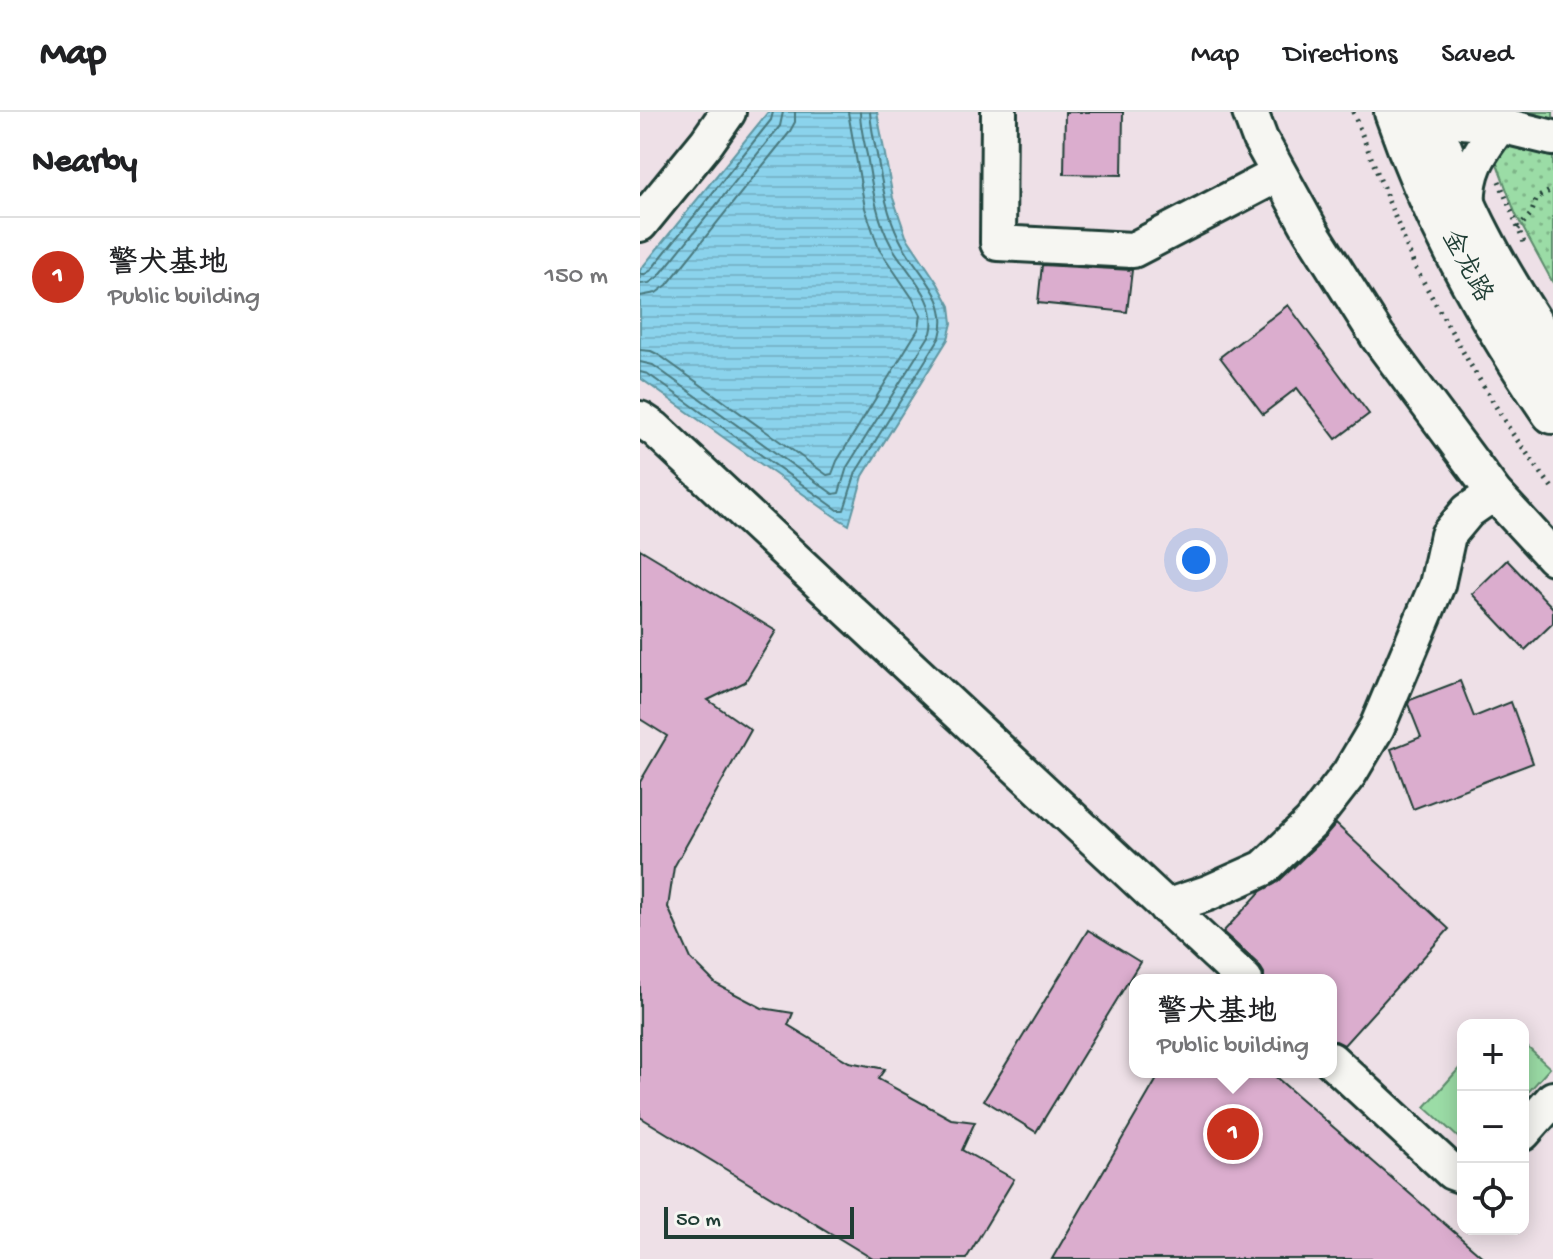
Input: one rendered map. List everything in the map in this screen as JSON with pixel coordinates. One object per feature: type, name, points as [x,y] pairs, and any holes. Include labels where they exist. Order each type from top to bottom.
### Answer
[{"type":"main road","name":"金龙路","points":[[1396,112],[1441,221],[1481,301],[1553,412]]},
{"type":"main road","name":"金龙路","points":[[1426,112],[1479,236],[1553,358]]},
{"type":"lane","points":[[640,224],[728,112]]},
{"type":"lane","points":[[999,112],[998,243],[1133,250],[1279,174]]},
{"type":"lane","points":[[1250,112],[1260,139],[1311,231],[1378,337],[1494,493],[1553,557]]},
{"type":"lane","points":[[1444,112],[1463,121],[1500,125],[1553,138]]},
{"type":"lane","points":[[1468,211],[1466,192],[1469,177],[1484,146],[1500,125]]},
{"type":"lane","points":[[640,419],[655,429],[1239,974]]},
{"type":"lane","points":[[1166,907],[1208,893],[1264,868],[1311,823],[1349,774],[1377,727],[1437,585],[1448,535],[1468,511],[1494,493]]},
{"type":"lane","points":[[1337,1066],[1457,1174]]},
{"type":"lane","points":[[1529,1126],[1553,1099]]},
{"type":"path","points":[[1353,112],[1415,267],[1512,433],[1553,489]]},
{"type":"path","points":[[1493,173],[1501,184],[1531,257]]},
{"type":"path","points":[[1518,229],[1531,214],[1537,198],[1553,189]]},
{"type":"green space","points":[[1478,112],[1553,112],[1553,283],[1516,215]]},
{"type":"green space","points":[[1529,1049],[1550,1068],[1529,1091]]},
{"type":"green space","points":[[1457,1071],[1457,1136],[1425,1107]]},
{"type":"water","points":[[768,112],[877,112],[893,198],[906,236],[950,306],[952,323],[948,339],[863,476],[849,525],[640,378],[640,270]]},
{"type":"building","points":[[1065,112],[1123,112],[1122,175],[1064,174]]},
{"type":"building","points":[[1042,265],[1132,270],[1127,312],[1038,303]]},
{"type":"building","points":[[1288,305],[1369,414],[1336,439],[1297,388],[1263,414],[1220,357]]},
{"type":"building","points":[[640,549],[776,631],[745,682],[708,700],[751,730],[674,867],[668,907],[691,959],[716,984],[762,1008],[793,1013],[788,1025],[849,1062],[885,1069],[878,1079],[951,1119],[975,1122],[962,1150],[1014,1179],[966,1259],[873,1259],[640,1117],[640,782],[667,736],[640,719]]},
{"type":"building","points":[[1507,560],[1553,608],[1553,623],[1525,650],[1472,594]]},
{"type":"building","points":[[1460,681],[1474,717],[1511,702],[1533,763],[1413,809],[1391,749],[1421,737],[1408,704],[1410,700]]},
{"type":"building","points":[[1336,824],[1449,929],[1344,1045],[1337,1042],[1337,974],[1264,974],[1259,965],[1223,932],[1261,891],[1278,882]]},
{"type":"building","points":[[1088,930],[1140,962],[1133,974],[1129,974],[1129,980],[1036,1132],[984,1100]]},
{"type":"building","points":[[1158,1078],[1277,1078],[1485,1259],[1052,1259]]},
{"type":"place","name":"警犬基地","points":[[1233,1134]]}]
